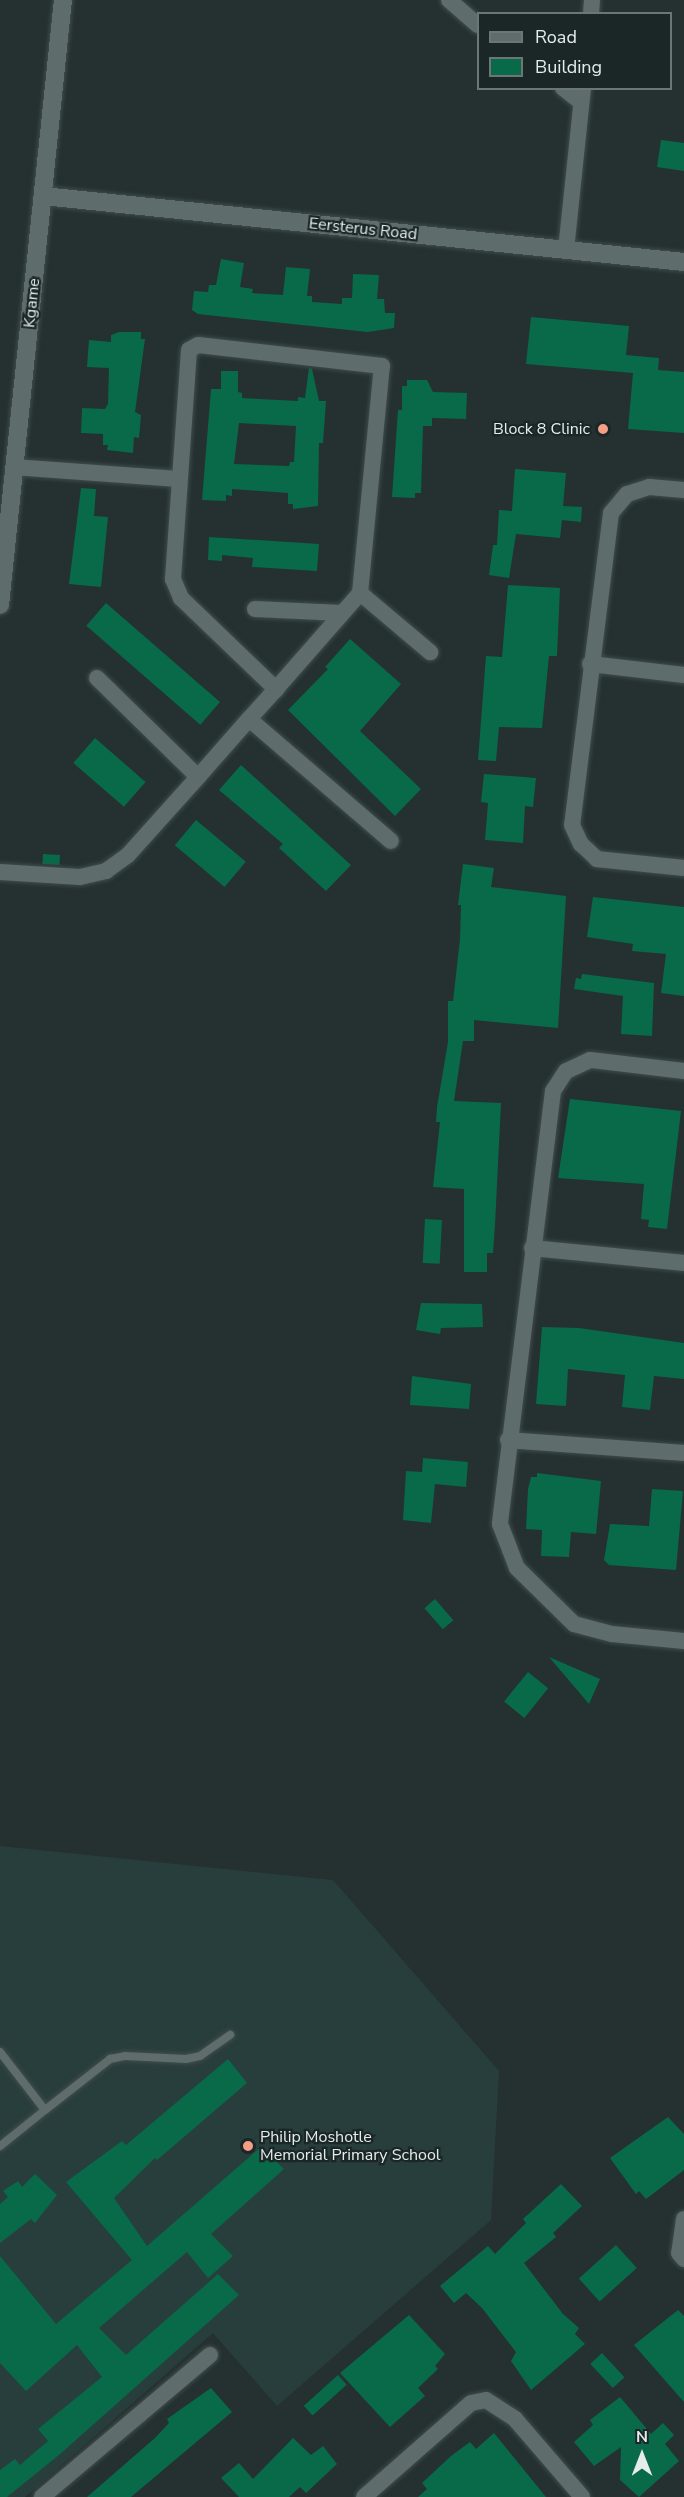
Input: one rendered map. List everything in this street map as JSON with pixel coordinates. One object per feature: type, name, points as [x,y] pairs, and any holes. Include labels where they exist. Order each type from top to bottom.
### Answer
[{"type":"street","name":"Kgame","points":[[0,605],[63,0]]},
{"type":"street","points":[[449,0],[477,24]]},
{"type":"street","points":[[566,250],[582,95]]},
{"type":"street","name":"Eersterus Road","points":[[43,196],[684,262]]},
{"type":"street","points":[[0,872],[80,877],[106,871],[128,855],[276,689],[360,593],[382,366],[192,347],[171,558],[173,579],[182,598],[276,689]]},
{"type":"street","points":[[14,467],[178,479]]},
{"type":"street","points":[[684,490],[649,487],[627,494],[611,513],[590,664],[572,825],[581,844],[597,859],[684,868]]},
{"type":"street","points":[[360,593],[430,652]]},
{"type":"street","points":[[255,609],[342,613]]},
{"type":"street","points":[[590,664],[684,675]]},
{"type":"street","points":[[97,678],[198,777]]},
{"type":"street","points":[[249,719],[391,841]]},
{"type":"street","points":[[684,1071],[590,1060],[566,1071],[553,1090],[508,1440],[500,1524],[517,1568],[574,1624],[612,1634],[684,1641]]},
{"type":"street","points":[[532,1248],[684,1263]]},
{"type":"street","points":[[508,1440],[684,1453]]},
{"type":"street","points":[[684,2218],[679,2253],[684,2259]]},
{"type":"street","points":[[42,2497],[210,2355]]},
{"type":"street","points":[[363,2497],[471,2403],[486,2400],[515,2419],[582,2497]]},
{"type":"lane","points":[[0,2146],[110,2059],[125,2056],[186,2059],[200,2056],[230,2035]]},
{"type":"lane","points":[[0,2052],[45,2110]]},
{"type":"shaded area","name":"Philip Moshotle Memorial Primary School","points":[[0,1846],[333,1880],[499,2071],[491,2220],[277,2406],[213,2333],[25,2497],[0,2497]]},
{"type":"building","points":[[661,140],[684,143],[684,171],[657,167]]},
{"type":"building","points":[[221,259],[244,263],[240,287],[253,289],[252,293],[283,295],[286,267],[310,269],[307,296],[312,296],[312,302],[342,304],[342,298],[352,298],[353,274],[379,275],[377,299],[384,299],[385,313],[395,313],[394,328],[368,332],[198,314],[192,310],[194,291],[208,292],[209,285],[216,285]]},
{"type":"building","points":[[531,317],[629,326],[626,355],[659,358],[658,370],[684,372],[684,433],[628,429],[633,373],[526,364]]},
{"type":"building","points":[[119,332],[141,332],[141,339],[145,339],[135,412],[141,415],[139,438],[134,437],[133,453],[107,450],[108,445],[103,445],[103,434],[81,433],[82,408],[105,409],[108,404],[109,368],[87,367],[89,340],[111,342],[111,335]]},
{"type":"building","points":[[309,368],[312,369],[319,401],[326,401],[323,443],[319,443],[318,506],[293,509],[293,504],[288,504],[288,493],[232,489],[232,496],[226,495],[226,501],[202,500],[211,389],[221,389],[221,371],[238,371],[238,392],[242,393],[242,398],[298,401],[298,397],[305,398]],"holes":[[[239,423],[296,426],[294,462],[290,462],[289,466],[234,464]]]},
{"type":"building","points":[[407,380],[427,380],[433,392],[467,393],[466,419],[432,418],[432,426],[423,426],[421,493],[415,493],[415,498],[392,497],[398,410],[402,410],[402,386],[407,386]]},
{"type":"building","points":[[515,469],[566,473],[563,506],[582,507],[581,522],[562,520],[560,538],[516,534],[509,578],[489,575],[493,545],[497,545],[499,510],[512,511]]},
{"type":"building","points":[[81,488],[96,489],[94,516],[108,517],[101,587],[69,584]]},
{"type":"building","points":[[209,537],[319,544],[317,571],[252,567],[253,558],[222,555],[222,561],[208,560]]},
{"type":"building","points":[[508,585],[560,588],[557,656],[549,656],[542,728],[499,727],[496,761],[478,760],[486,656],[502,657]]},
{"type":"building","points":[[106,603],[220,702],[200,725],[86,626]]},
{"type":"building","points":[[350,639],[401,684],[360,731],[421,789],[395,816],[288,710],[328,669],[325,667]]},
{"type":"building","points":[[95,738],[146,782],[124,807],[73,763]]},
{"type":"building","points":[[241,765],[351,865],[326,891],[279,848],[283,844],[219,790]]},
{"type":"building","points":[[484,774],[536,778],[533,807],[525,806],[523,843],[485,840],[488,803],[481,802]]},
{"type":"building","points":[[196,820],[246,862],[225,887],[175,845]]},
{"type":"building","points":[[43,854],[60,855],[59,865],[42,864]]},
{"type":"building","points":[[463,864],[494,868],[491,887],[566,896],[558,1028],[474,1020],[474,1041],[463,1041],[454,1101],[501,1103],[493,1253],[487,1253],[487,1272],[464,1272],[464,1189],[433,1187],[440,1122],[436,1122],[437,1107],[448,1042],[448,1001],[453,1001],[460,939],[461,905],[458,905]]},
{"type":"building","points":[[593,897],[684,907],[684,996],[661,993],[666,954],[632,951],[633,944],[587,937]]},
{"type":"building","points":[[582,974],[654,983],[652,1036],[621,1034],[623,996],[574,989],[576,978],[581,979]]},
{"type":"building","points":[[570,1099],[681,1111],[667,1229],[648,1227],[649,1220],[641,1219],[644,1184],[558,1178]]},
{"type":"building","points":[[425,1219],[442,1220],[440,1264],[423,1263]]},
{"type":"building","points":[[421,1303],[482,1304],[483,1327],[441,1328],[440,1334],[416,1330]]},
{"type":"building","points":[[542,1327],[579,1328],[684,1343],[684,1379],[654,1376],[650,1410],[622,1407],[625,1375],[568,1369],[566,1406],[536,1404]]},
{"type":"building","points":[[412,1376],[471,1384],[469,1409],[410,1405]]},
{"type":"building","points":[[423,1458],[468,1462],[466,1487],[435,1484],[431,1523],[403,1520],[406,1471],[422,1472]]},
{"type":"building","points":[[537,1473],[601,1481],[596,1534],[571,1532],[569,1557],[541,1556],[542,1530],[526,1529],[528,1489],[531,1477],[537,1477]]},
{"type":"building","points":[[652,1489],[683,1491],[676,1570],[609,1565],[604,1560],[610,1524],[649,1526]]},
{"type":"building","points":[[435,1599],[453,1620],[443,1629],[424,1608]]},
{"type":"building","points":[[549,1657],[600,1679],[589,1704]]},
{"type":"building","points":[[528,1672],[548,1688],[524,1718],[504,1702]]},
{"type":"building","points":[[228,2059],[247,2083],[157,2160],[155,2158],[114,2198],[147,2246],[261,2147],[284,2169],[211,2234],[233,2256],[208,2278],[187,2252],[99,2328],[126,2355],[218,2274],[239,2295],[59,2455],[7,2497],[0,2497],[0,2470],[15,2459],[20,2465],[48,2441],[38,2429],[102,2377],[77,2345],[26,2391],[0,2363],[0,2256],[56,2324],[132,2260],[66,2182],[122,2141],[126,2145]]},
{"type":"building","points":[[668,2117],[684,2134],[684,2170],[646,2199],[639,2191],[636,2194],[610,2158]]},
{"type":"building","points":[[35,2174],[57,2195],[35,2223],[31,2219],[0,2243],[0,2204],[8,2197],[3,2191],[18,2181],[22,2187]]},
{"type":"building","points":[[561,2184],[582,2206],[553,2233],[556,2237],[524,2263],[563,2314],[579,2328],[575,2334],[585,2344],[531,2390],[511,2361],[516,2352],[482,2308],[466,2293],[454,2303],[440,2286],[488,2246],[495,2254],[526,2223],[523,2219]]},
{"type":"building","points":[[616,2245],[637,2268],[600,2301],[579,2278]]},
{"type":"building","points":[[678,2310],[684,2316],[684,2402],[634,2345]]},
{"type":"building","points":[[409,2315],[445,2354],[435,2366],[438,2369],[418,2388],[425,2396],[390,2427],[340,2373]]},
{"type":"building","points":[[602,2353],[625,2377],[613,2388],[590,2364]]},
{"type":"building","points":[[338,2375],[347,2385],[313,2415],[304,2406]]},
{"type":"building","points":[[211,2388],[232,2412],[131,2497],[87,2497],[155,2438],[169,2423],[167,2419]]},
{"type":"building","points":[[620,2397],[651,2434],[663,2423],[674,2435],[665,2444],[679,2461],[639,2497],[620,2480],[621,2447],[594,2466],[574,2442],[593,2425],[590,2420]]},
{"type":"building","points":[[494,2433],[546,2497],[418,2497],[427,2489],[422,2483],[451,2456],[470,2442],[476,2449]]},
{"type":"building","points":[[293,2438],[311,2455],[323,2446],[337,2464],[306,2493],[300,2487],[289,2497],[239,2497],[221,2478],[239,2463],[253,2479]]},
{"type":"place","name":"Block 8 Clinic","points":[[603,429]]},
{"type":"place","name":"Philip Moshotle Memorial Primary School","points":[[248,2146]]}]
